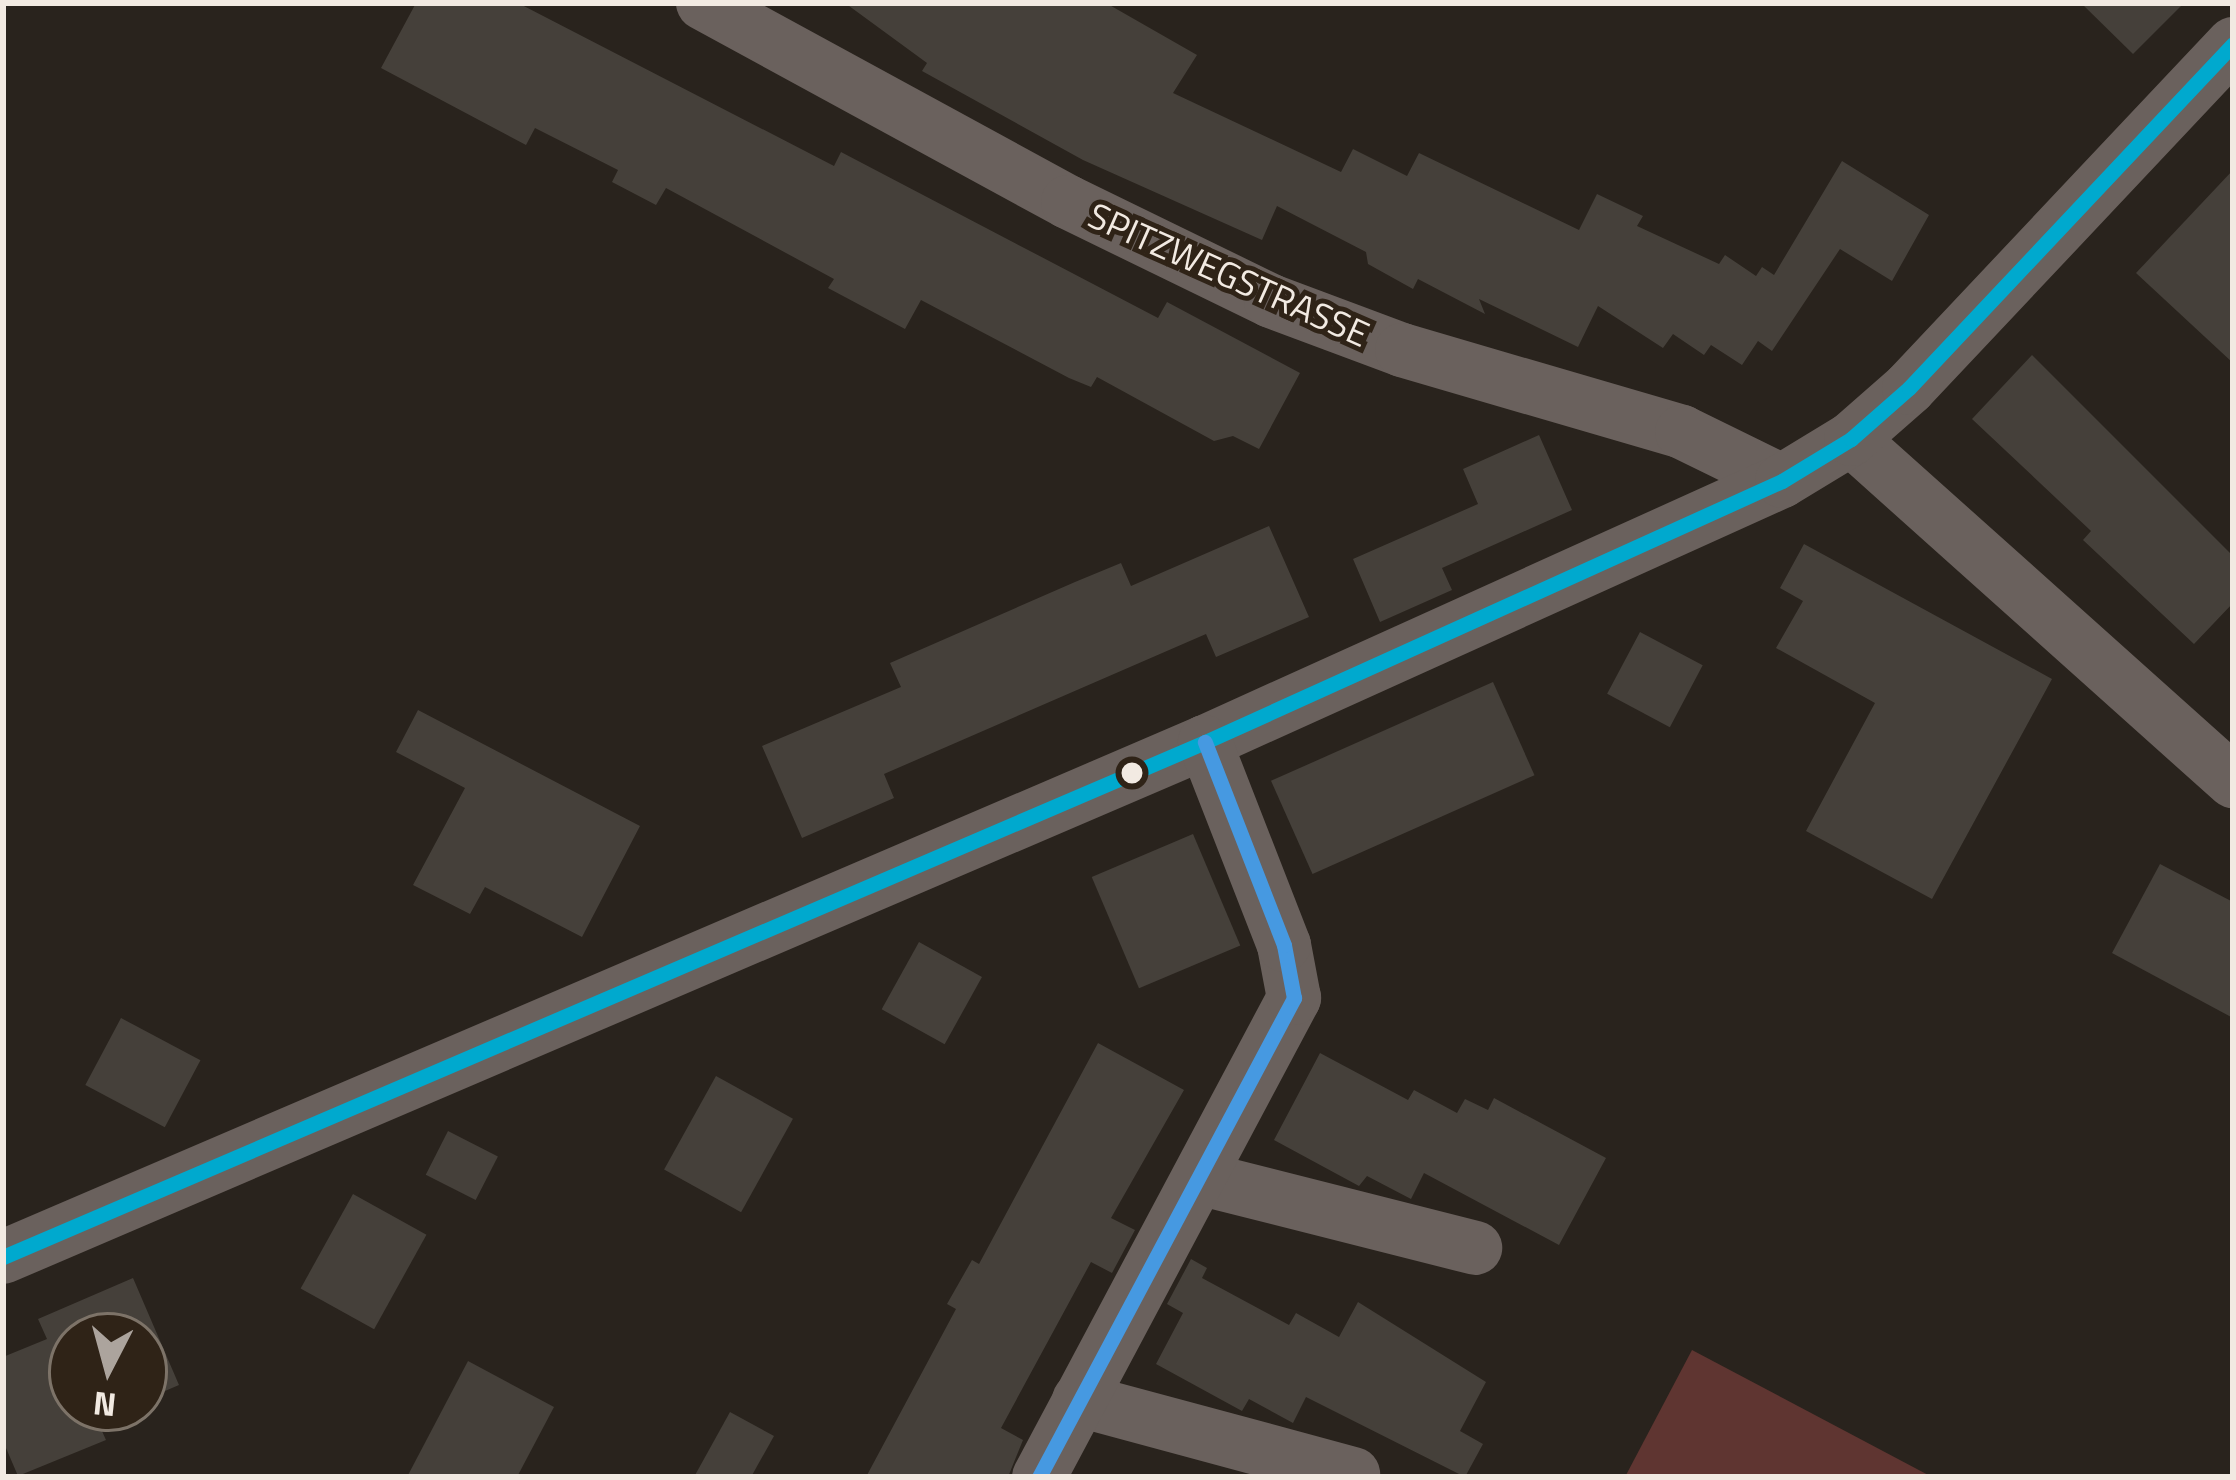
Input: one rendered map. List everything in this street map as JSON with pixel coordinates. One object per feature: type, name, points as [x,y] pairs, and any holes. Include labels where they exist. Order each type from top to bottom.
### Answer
[{"type":"street","name":"SPITZWEGSTRASSE","points":[[703,3],[1068,202],[1271,301],[1402,350],[1682,432],[1782,481]]},
{"type":"street","points":[[3,1257],[1205,742],[1782,481],[1851,439],[1909,388],[2233,44]]},
{"type":"street","points":[[1851,439],[2233,781]]},
{"type":"street","points":[[1039,1477],[1294,998],[1284,945],[1205,742]]},
{"type":"street","points":[[1199,1178],[1475,1248]]},
{"type":"street","points":[[1078,1400],[1353,1474]]},
{"type":"shaded area","points":[[1692,1350],[1932,1477],[1625,1477]]},
{"type":"building","points":[[416,3],[518,3],[834,166],[841,152],[1158,318],[1167,302],[1300,373],[1259,449],[1233,436],[1214,441],[1097,377],[1091,387],[1069,378],[921,300],[905,329],[828,288],[834,279],[666,188],[656,205],[612,182],[618,170],[535,128],[526,145],[381,68]]},
{"type":"building","points":[[845,3],[1106,3],[1197,55],[1173,93],[1341,172],[1353,149],[1407,176],[1419,153],[1579,230],[1597,194],[1643,216],[1637,226],[1719,264],[1725,255],[1756,276],[1762,267],[1774,275],[1842,161],[1929,215],[1892,281],[1840,249],[1772,351],[1758,341],[1742,365],[1711,345],[1704,355],[1673,334],[1663,348],[1598,306],[1578,347],[1479,299],[1485,314],[1418,279],[1413,289],[1368,264],[1366,252],[1277,206],[1262,240],[1083,160],[922,71],[927,63]]},
{"type":"building","points":[[2081,3],[2184,3],[2133,54]]},
{"type":"building","points":[[2233,170],[2233,363],[2136,273]]},
{"type":"building","points":[[2032,355],[2233,556],[2233,603],[2194,644],[2083,540],[2091,531],[1972,419]]},
{"type":"building","points":[[1539,435],[1572,510],[1442,568],[1452,590],[1380,622],[1353,559],[1478,504],[1463,469]]},
{"type":"building","points":[[1269,526],[1309,617],[1216,657],[1206,634],[884,774],[894,798],[802,838],[762,746],[901,687],[890,663],[1075,582],[1121,563],[1131,586]]},
{"type":"building","points":[[1804,544],[2052,679],[1932,899],[1806,831],[1875,703],[1776,648],[1803,601],[1780,588]]},
{"type":"building","points":[[1640,632],[1703,665],[1670,727],[1607,694]]},
{"type":"building","points":[[1493,682],[1534,775],[1312,874],[1271,781]]},
{"type":"building","points":[[418,710],[640,826],[582,937],[485,887],[470,914],[413,885],[465,788],[396,752]]},
{"type":"building","points":[[1193,834],[1240,945],[1139,988],[1092,877]]},
{"type":"building","points":[[2160,864],[2233,902],[2233,1018],[2112,953]]},
{"type":"building","points":[[919,942],[982,977],[945,1044],[882,1009]]},
{"type":"building","points":[[121,1018],[200,1060],[165,1127],[85,1085]]},
{"type":"building","points":[[1098,1043],[1184,1090],[1111,1218],[1135,1230],[1112,1273],[1091,1262],[1001,1428],[1023,1440],[1008,1477],[866,1477],[956,1309],[947,1304],[972,1260],[979,1264]]},
{"type":"building","points":[[1320,1053],[1408,1100],[1414,1090],[1457,1113],[1465,1099],[1488,1110],[1494,1098],[1606,1158],[1559,1245],[1424,1173],[1411,1199],[1367,1176],[1359,1186],[1274,1140]]},
{"type":"building","points":[[716,1076],[793,1119],[741,1212],[664,1170]]},
{"type":"building","points":[[448,1131],[498,1156],[476,1200],[426,1175]]},
{"type":"building","points":[[353,1194],[426,1235],[374,1329],[301,1288]]},
{"type":"building","points":[[1191,1259],[1207,1268],[1202,1278],[1289,1325],[1296,1313],[1339,1337],[1358,1302],[1486,1382],[1460,1431],[1483,1444],[1465,1477],[1306,1397],[1293,1423],[1249,1399],[1242,1411],[1156,1364],[1183,1313],[1167,1304]]},
{"type":"building","points":[[133,1278],[148,1312],[54,1312]]},
{"type":"building","points":[[48,1315],[48,1432],[102,1432],[106,1440],[18,1476],[3,1441],[3,1357],[47,1339],[38,1319]]},
{"type":"building","points":[[168,1359],[179,1385],[168,1390]]},
{"type":"building","points":[[468,1361],[554,1407],[517,1477],[407,1477]]},
{"type":"building","points":[[730,1412],[774,1436],[751,1477],[694,1477]]},
{"type":"transit line","points":[[3,1257],[1205,742],[1782,481],[1851,439],[1909,388],[2233,44]]},
{"type":"transit line","points":[[1039,1477],[1294,998],[1284,945],[1205,742]]}]
